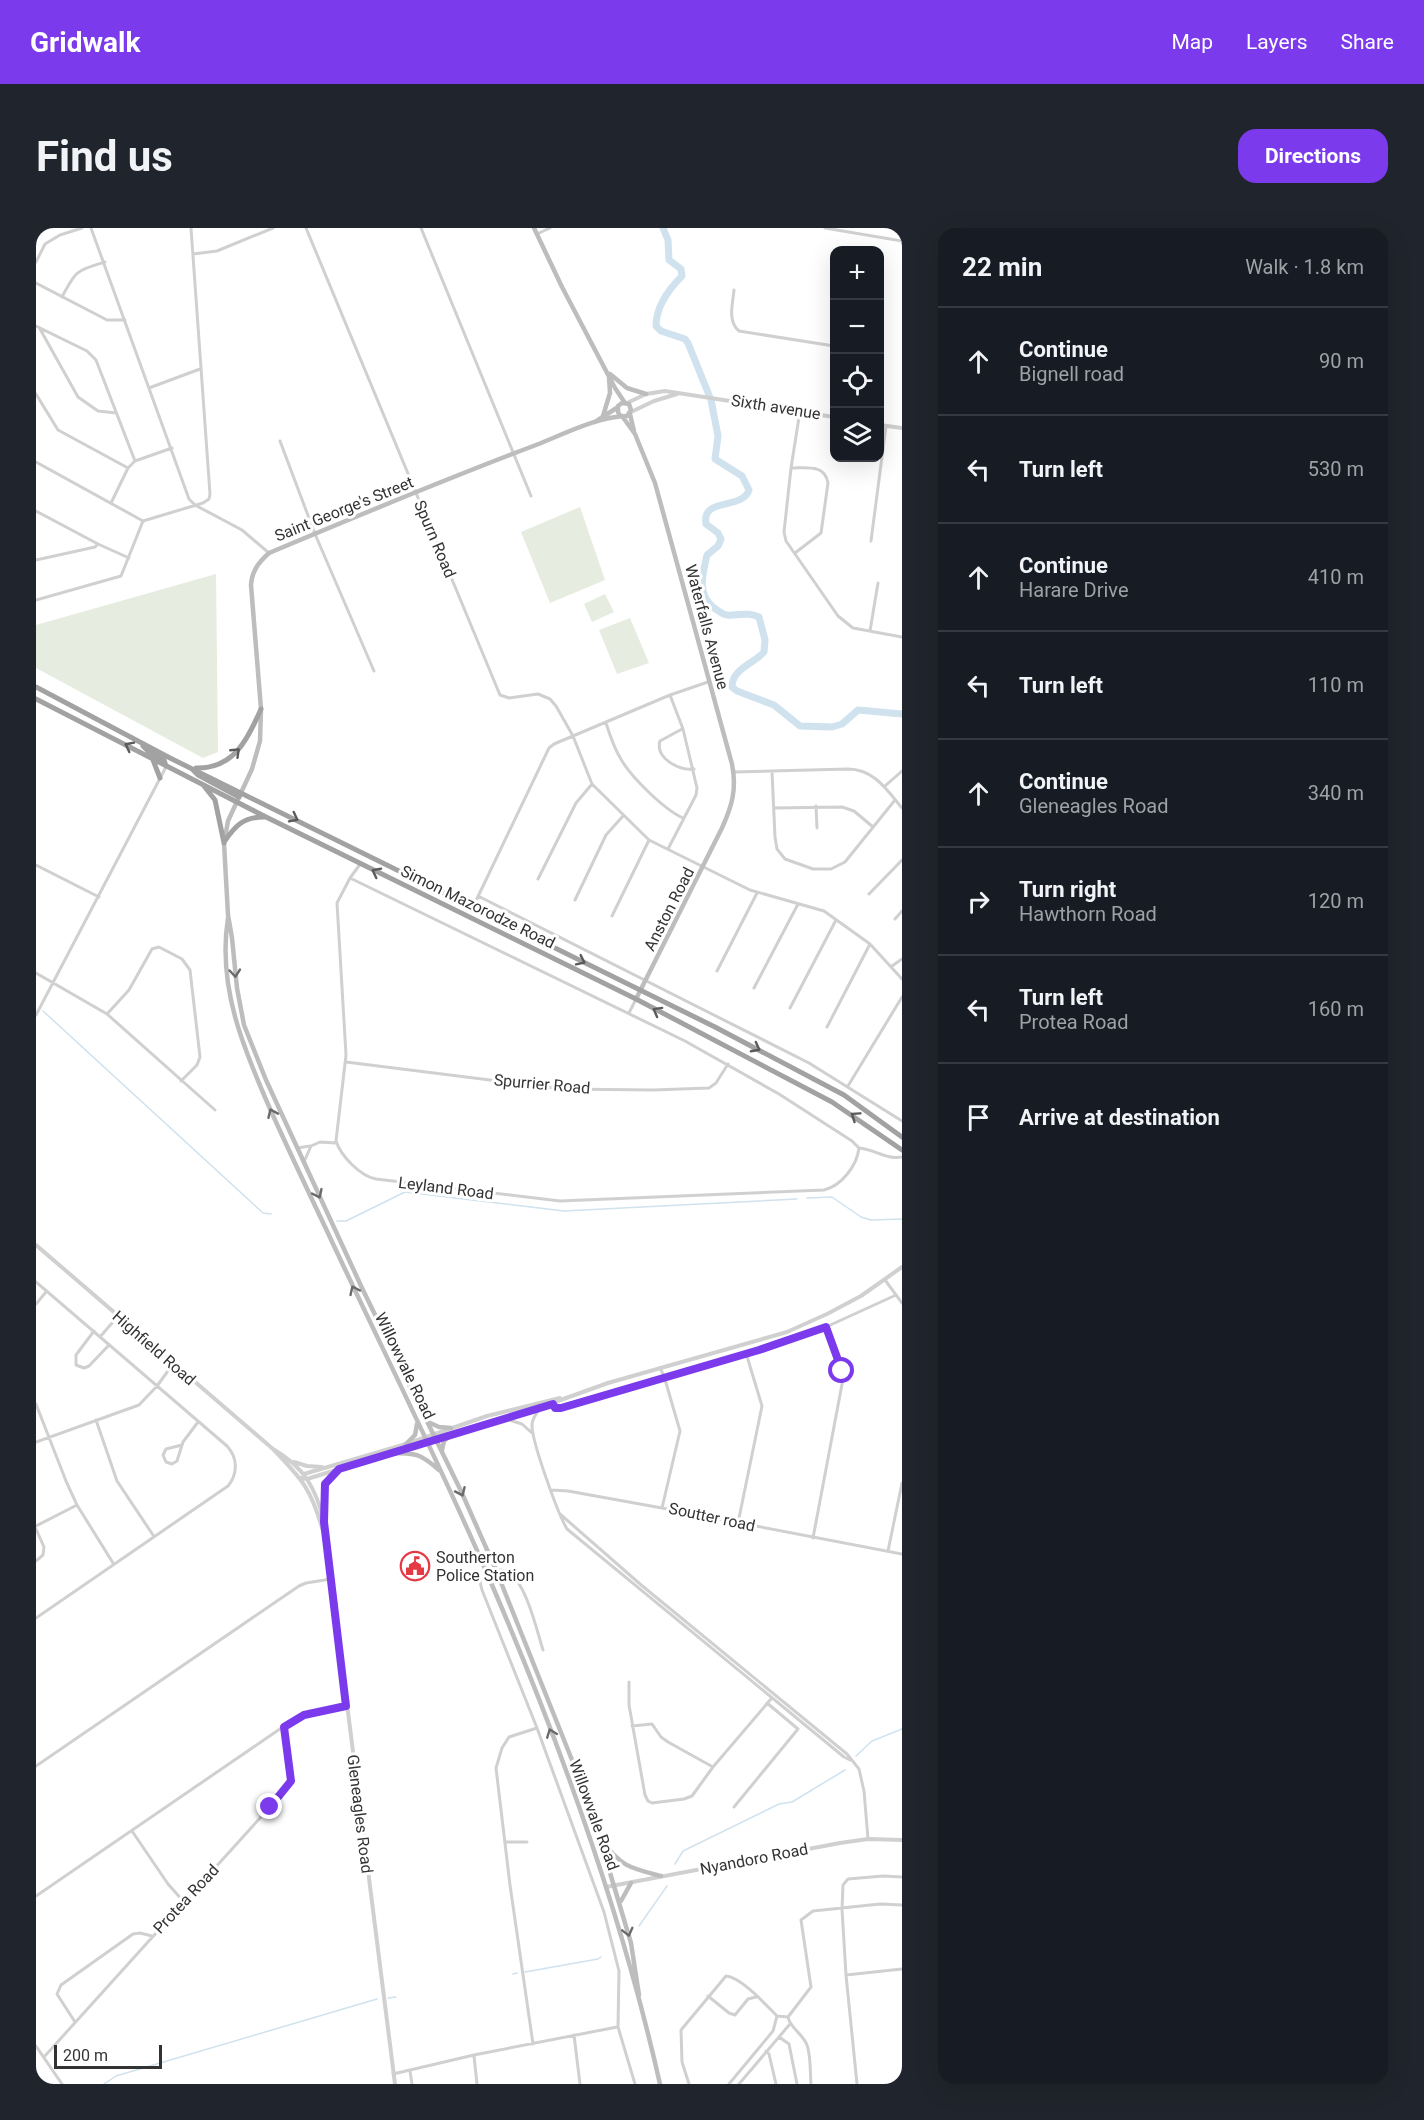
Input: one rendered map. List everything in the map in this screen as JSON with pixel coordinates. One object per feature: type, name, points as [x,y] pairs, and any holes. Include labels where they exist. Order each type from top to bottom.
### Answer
[{"type":"highway","name":"Simon Mazorodze Road","points":[[36,687],[191,767],[239,796],[266,817],[636,999],[832,1102],[902,1150]]},
{"type":"highway","name":"Simon Mazorodze Road","points":[[36,699],[166,766],[239,796],[641,990],[844,1095],[902,1137]]},
{"type":"highway","points":[[191,767],[211,767],[231,758],[249,737],[261,709]]},
{"type":"highway","points":[[140,742],[149,752],[164,760],[166,766]]},
{"type":"highway","points":[[153,759],[160,778]]},
{"type":"highway","points":[[201,782],[214,800],[224,843]]},
{"type":"highway","points":[[224,843],[233,829],[242,821],[253,817],[266,817]]},
{"type":"main road","points":[[535,231],[615,388],[631,408],[630,413],[621,416],[618,412],[615,388]]},
{"type":"main road","points":[[608,372],[627,388],[646,394]]},
{"type":"main road","points":[[603,416],[610,393],[608,372]]},
{"type":"main road","points":[[618,406],[626,403]]},
{"type":"main road","name":"Saint George's Street","points":[[592,424],[618,406]]},
{"type":"main road","name":"Waterfalls Avenue","points":[[630,413],[635,434],[655,483],[734,772],[733,802],[722,828]]},
{"type":"main road","name":"Saint George's Street","points":[[239,796],[258,752],[261,709],[251,585],[255,568],[268,553],[513,454],[592,424],[621,416]]},
{"type":"main road","name":"Waterfalls Avenue","points":[[621,416],[635,434]]},
{"type":"main road","name":"Willowvale Road","points":[[239,796],[228,821],[224,843],[228,915],[244,1025],[297,1148],[496,1569],[574,1765],[599,1836],[631,1943],[639,1995]]},
{"type":"main road","name":"Anston Road","points":[[636,999],[722,828]]},
{"type":"main road","name":"Willowvale Road","points":[[228,915],[225,939],[229,989],[240,1039],[293,1160],[417,1418],[488,1574],[521,1655],[565,1769],[606,1887],[639,1995],[660,2084]]},
{"type":"main road","points":[[406,1444],[416,1435],[417,1418]]},
{"type":"main road","points":[[426,1420],[439,1428],[451,1428]]},
{"type":"main road","points":[[442,1453],[444,1442],[451,1435]]},
{"type":"main road","points":[[390,1453],[420,1455],[441,1472]]},
{"type":"main road","points":[[599,1836],[623,1864],[661,1876]]},
{"type":"main road","points":[[620,1902],[626,1888],[631,1883]]},
{"type":"street","points":[[36,262],[45,244],[60,235],[82,228]]},
{"type":"street","points":[[91,228],[189,499],[195,505],[242,530],[268,553]]},
{"type":"street","points":[[36,462],[143,521],[209,499],[211,488],[200,369],[191,228]]},
{"type":"street","points":[[192,254],[217,251],[273,228]]},
{"type":"street","name":"Spurn Road","points":[[306,228],[500,695],[509,698],[538,694],[550,699],[573,736]]},
{"type":"street","points":[[421,228],[531,496]]},
{"type":"street","points":[[535,231],[550,228]]},
{"type":"street","points":[[825,228],[902,241]]},
{"type":"street","points":[[63,297],[79,270],[105,262]]},
{"type":"street","points":[[36,284],[107,320],[125,321]]},
{"type":"street","points":[[734,290],[732,321],[739,331],[830,345]]},
{"type":"street","points":[[38,326],[83,403],[98,411],[116,413]]},
{"type":"street","points":[[38,326],[92,355],[135,461]]},
{"type":"street","points":[[149,388],[200,369]]},
{"type":"street","name":"Sixth avenue","points":[[646,394],[660,391],[698,395],[830,416]]},
{"type":"street","points":[[630,413],[654,401],[681,393]]},
{"type":"street","points":[[36,394],[58,430],[128,468]]},
{"type":"street","points":[[626,403],[646,394]]},
{"type":"street","points":[[800,411],[791,468],[784,534],[786,541],[838,616],[853,628],[902,637]]},
{"type":"street","points":[[870,541],[886,426],[902,428]]},
{"type":"street","points":[[280,441],[315,534],[374,671]]},
{"type":"street","points":[[111,503],[128,468],[135,461],[172,448]]},
{"type":"street","points":[[791,468],[823,471],[828,483],[821,533],[795,553]]},
{"type":"street","points":[[36,511],[129,558]]},
{"type":"street","points":[[36,600],[118,578],[124,572],[143,521]]},
{"type":"street","points":[[36,560],[94,547],[98,544]]},
{"type":"street","points":[[870,631],[878,583]]},
{"type":"street","points":[[472,908],[546,753],[554,744],[670,695],[708,682]]},
{"type":"street","points":[[668,849],[696,795],[697,788],[683,729],[670,695]]},
{"type":"street","points":[[606,723],[627,769],[668,810],[683,818]]},
{"type":"street","points":[[683,729],[660,741],[660,753],[681,768],[694,769]]},
{"type":"street","points":[[573,736],[592,784],[649,840],[757,893],[819,909],[870,944],[902,979]]},
{"type":"street","points":[[36,1015],[170,758]]},
{"type":"street","points":[[734,772],[855,769],[867,772],[885,786],[902,808]]},
{"type":"street","points":[[885,786],[902,771]]},
{"type":"street","points":[[772,772],[776,844],[780,854],[792,862],[813,869],[831,869],[845,862],[895,800]]},
{"type":"street","points":[[538,879],[576,803],[592,784]]},
{"type":"street","points":[[816,806],[817,828]]},
{"type":"street","points":[[774,808],[842,807],[873,827]]},
{"type":"street","points":[[575,900],[606,835],[623,816]]},
{"type":"street","points":[[612,916],[649,840]]},
{"type":"street","points":[[869,894],[902,860]]},
{"type":"street","points":[[297,1148],[321,1142],[336,1143],[346,1062],[337,908],[350,878],[361,864]]},
{"type":"street","points":[[36,865],[99,897]]},
{"type":"street","points":[[350,878],[685,1041],[728,1064],[830,1126],[856,1143],[859,1148],[872,1149],[891,1158],[902,1157]]},
{"type":"street","points":[[717,971],[757,893]]},
{"type":"street","points":[[478,896],[809,1063],[902,1121]]},
{"type":"street","points":[[754,988],[798,904]]},
{"type":"street","points":[[895,919],[902,911]]},
{"type":"street","points":[[790,1008],[836,920]]},
{"type":"street","points":[[827,1027],[870,944]]},
{"type":"street","points":[[107,1014],[129,990],[152,949],[159,947],[182,959],[190,970],[200,1057],[197,1065],[181,1081]]},
{"type":"street","points":[[892,966],[902,959]]},
{"type":"street","points":[[36,973],[107,1014],[215,1110]]},
{"type":"street","points":[[674,1007],[679,997]]},
{"type":"street","points":[[848,1086],[902,997]]},
{"type":"street","points":[[629,1013],[636,999]]},
{"type":"street","name":"Spurrier Road","points":[[346,1062],[561,1089],[653,1090],[710,1088],[728,1064]]},
{"type":"street","name":"Leyland Road","points":[[336,1143],[361,1173],[371,1178],[490,1194],[573,1201],[824,1190],[834,1187],[842,1180],[857,1157],[859,1148]]},
{"type":"street","points":[[304,1162],[312,1146]]},
{"type":"street","name":"Highfield Road","points":[[36,1245],[304,1477]]},
{"type":"street","points":[[304,1477],[390,1453],[487,1416],[567,1396],[787,1332],[827,1314],[885,1280],[902,1267]]},
{"type":"street","points":[[885,1280],[902,1303]]},
{"type":"street","points":[[36,1282],[227,1446],[235,1460],[234,1478],[228,1485],[36,1618]]},
{"type":"street","points":[[36,1304],[46,1291]]},
{"type":"street","points":[[553,1404],[555,1408],[561,1408],[746,1353],[826,1327],[896,1295]]},
{"type":"street","points":[[100,1337],[118,1317]]},
{"type":"street","points":[[813,1538],[843,1379],[841,1366],[826,1327]]},
{"type":"street","points":[[94,1331],[76,1354],[76,1365],[84,1368],[89,1366],[109,1345]]},
{"type":"street","points":[[738,1524],[762,1406],[746,1353]]},
{"type":"street","points":[[36,1442],[139,1405],[173,1364]]},
{"type":"street","name":"Soutter road","points":[[660,1368],[680,1431],[662,1508],[902,1554]]},
{"type":"street","points":[[434,1437],[451,1435],[553,1404],[567,1396]]},
{"type":"street","points":[[36,1404],[77,1505],[113,1563]]},
{"type":"street","points":[[541,1407],[533,1420],[533,1434],[558,1513],[571,1533],[859,1769],[864,1791],[868,1839]]},
{"type":"street","points":[[504,1418],[522,1424],[533,1434]]},
{"type":"street","points":[[96,1420],[117,1481],[153,1535]]},
{"type":"street","points":[[182,1444],[166,1449],[163,1455],[166,1462],[172,1464],[177,1461],[182,1444],[198,1421]]},
{"type":"street","points":[[304,1477],[327,1467],[426,1440]]},
{"type":"street","name":"Highfield Road","points":[[273,1449],[291,1460],[304,1477]]},
{"type":"street","points":[[291,1460],[307,1466],[327,1467]]},
{"type":"street","points":[[324,1522],[325,1484],[339,1469]]},
{"type":"street","name":"Gleneagles Road","points":[[304,1477],[319,1501],[324,1522],[394,2084]]},
{"type":"street","name":"Gleneagles Road","points":[[304,1477],[327,1545]]},
{"type":"street","points":[[888,1551],[902,1483]]},
{"type":"street","points":[[551,1490],[662,1508]]},
{"type":"street","points":[[36,1561],[43,1555],[44,1547],[36,1527],[77,1505]]},
{"type":"street","points":[[543,1650],[523,1592],[508,1572],[496,1569],[480,1579],[482,1590],[537,1728],[604,1912],[618,1971],[618,2027],[635,2084]]},
{"type":"street","points":[[36,1766],[298,1586],[331,1579]]},
{"type":"street","points":[[629,1682],[628,1698],[632,1726],[645,1795],[650,1802],[684,1799],[692,1796],[713,1767],[773,1697]]},
{"type":"street","points":[[734,1807],[798,1729],[767,1703]]},
{"type":"street","points":[[36,1896],[284,1727],[304,1715],[346,1706]]},
{"type":"street","points":[[632,1726],[652,1724],[661,1737],[668,1742],[713,1767]]},
{"type":"street","name":"Protea Road","points":[[44,2057],[288,1787],[291,1775],[284,1727]]},
{"type":"street","points":[[533,2044],[505,1842],[497,1760],[509,1737],[537,1728]]},
{"type":"street","points":[[132,1831],[168,1884],[184,1902]]},
{"type":"street","name":"Nyandoro Road","points":[[606,1887],[813,1847],[868,1839],[902,1840]]},
{"type":"street","points":[[505,1842],[527,1842]]},
{"type":"street","points":[[857,2084],[846,1975],[843,1885],[848,1879],[902,1876]]},
{"type":"street","points":[[788,2017],[811,1987],[801,1920],[813,1911],[877,1904],[902,1905]]},
{"type":"street","points":[[75,2022],[57,1994],[61,1985],[133,1934],[144,1933],[152,1936]]},
{"type":"street","points":[[846,1975],[902,1969]]},
{"type":"street","points":[[689,2084],[682,2062],[681,2030],[726,1976],[746,1985],[777,2016],[788,2017]]},
{"type":"street","points":[[708,1996],[729,2013],[735,2015],[748,1999],[756,1997]]},
{"type":"street","points":[[729,2084],[773,2031],[777,2016]]},
{"type":"street","points":[[788,2017],[790,2024],[807,2046],[811,2084]]},
{"type":"street","points":[[739,2084],[790,2024]]},
{"type":"street","points":[[393,2074],[474,2055],[618,2027]]},
{"type":"street","points":[[574,2036],[580,2084]]},
{"type":"street","points":[[779,2037],[789,2044],[796,2084]]},
{"type":"street","points":[[36,2046],[62,2084]]},
{"type":"street","points":[[766,2051],[769,2054],[776,2084]]},
{"type":"street","points":[[474,2055],[477,2084]]},
{"type":"street","points":[[410,2071],[412,2084]]},
{"type":"shaded area","points":[[580,507],[605,580],[550,603],[521,532]]},
{"type":"shaded area","points":[[216,574],[218,752],[203,758],[36,668],[36,625]]},
{"type":"shaded area","points":[[605,594],[614,612],[592,622],[584,604]]},
{"type":"shaded area","points":[[630,618],[649,663],[617,674],[599,630]]},
{"type":"waterway","points":[[663,228],[668,240],[669,260],[681,269],[682,276],[664,299],[658,312],[656,326],[661,331],[685,339],[688,343],[711,400],[718,436],[715,459],[742,476],[749,490],[739,500],[716,507],[706,516],[706,524],[718,533],[721,539],[718,546],[707,555],[702,583],[705,596],[714,608],[724,614],[748,614],[759,617],[765,640],[764,652],[739,671],[732,687],[774,705],[800,726],[832,727],[842,724],[858,710],[902,714]]},
{"type":"waterway","points":[[43,1011],[263,1213],[271,1214]]},
{"type":"waterway","points":[[337,1221],[346,1221],[405,1192],[564,1211],[797,1199]]},
{"type":"waterway","points":[[807,1198],[832,1197],[861,1217],[871,1220],[902,1219]]},
{"type":"waterway","points":[[856,1756],[872,1741],[902,1729]]},
{"type":"waterway","points":[[675,1864],[683,1851],[779,1804],[792,1802],[845,1770]]},
{"type":"waterway","points":[[639,1926],[667,1886]]},
{"type":"waterway","points":[[525,1972],[601,1957]]},
{"type":"waterway","points":[[513,1974],[517,1973]]},
{"type":"waterway","points":[[388,1998],[396,1997]]},
{"type":"waterway","points":[[104,2084],[116,2076],[377,1999]]},
{"type":"place","name":"Southerton Police Station","points":[[415,1566]]},
{"type":"route","points":[[270,1807],[291,1781],[284,1727],[304,1715],[346,1706],[324,1522],[323,1493],[326,1481],[339,1469],[553,1404],[555,1408],[561,1408],[759,1350],[826,1327],[842,1371]]}]
